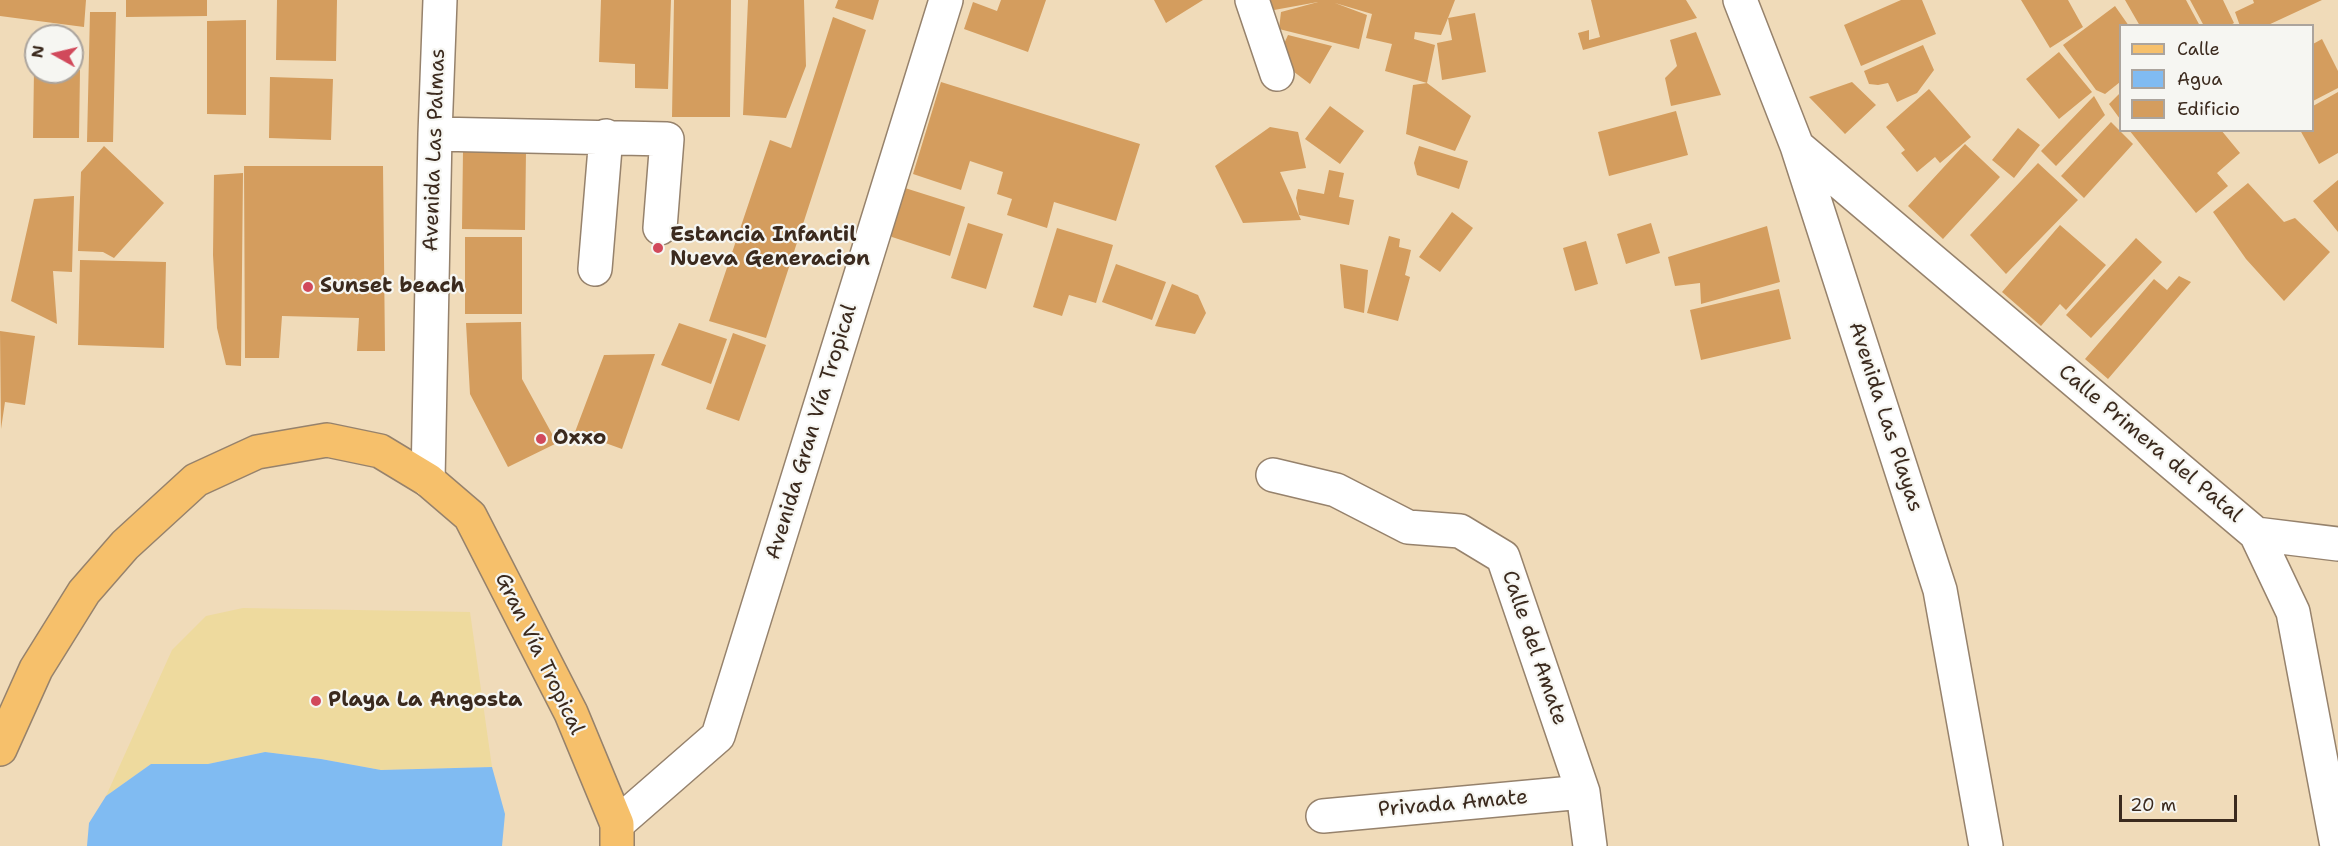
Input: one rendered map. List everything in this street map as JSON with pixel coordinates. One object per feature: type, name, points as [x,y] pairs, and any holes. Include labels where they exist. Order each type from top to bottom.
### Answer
[{"type":"main road","name":"Gran Vía Tropical","points":[[0,749],[36,669],[84,592],[125,545],[196,480],[257,452],[327,440],[380,451],[428,480],[470,516],[572,713],[617,835]]},
{"type":"street","name":"Avenida Las Palmas","points":[[428,480],[440,0]]},
{"type":"street","name":"Avenida Gran Vía Tropical","points":[[617,835],[718,736],[946,0]]},
{"type":"street","name":"Avenida Las Playas","points":[[1740,0],[1797,146],[1940,590],[1986,846]]},
{"type":"street","points":[[1254,3],[1277,75]]},
{"type":"street","points":[[435,134],[667,139],[660,228]]},
{"type":"street","points":[[595,269],[606,136]]},
{"type":"street","name":"Calle Primera del Patal","points":[[1797,146],[2256,534],[2293,612],[2337,846]]},
{"type":"street","name":"Calle del Amate","points":[[1273,475],[1336,490],[1408,526],[1461,531],[1503,556],[1583,792],[1590,846]]},
{"type":"street","points":[[2256,534],[2338,544]]},
{"type":"street","name":"Privada Amate","points":[[1323,816],[1583,792]]},
{"type":"sand","name":"Playa La Angosta","points":[[243,608],[470,612],[492,767],[381,770],[265,752],[208,764],[151,764],[106,796],[172,650],[206,616]]},
{"type":"water","points":[[265,752],[381,770],[492,767],[505,814],[502,846],[87,846],[89,823],[106,796],[151,764],[208,764]]},
{"type":"building","points":[[0,0],[86,0],[84,27],[84,24],[61,24],[0,16]]},
{"type":"building","points":[[126,0],[207,0],[207,16],[126,17]]},
{"type":"building","points":[[277,0],[337,0],[336,61],[276,60]]},
{"type":"building","points":[[601,0],[671,0],[668,89],[635,88],[635,64],[599,62]]},
{"type":"building","points":[[674,0],[731,0],[730,117],[672,117]]},
{"type":"building","points":[[748,0],[804,0],[806,66],[786,118],[743,115]]},
{"type":"building","points":[[838,0],[879,0],[873,20],[835,8]]},
{"type":"building","points":[[1001,0],[1046,0],[1028,52],[964,29],[973,2],[997,11]]},
{"type":"building","points":[[1154,0],[1203,0],[1166,23]]},
{"type":"building","points":[[1260,0],[1455,0],[1441,35],[1415,32],[1414,39],[1435,45],[1427,83],[1385,71],[1392,44],[1366,38],[1372,14],[1335,3],[1367,15],[1359,49],[1279,29],[1281,12],[1318,2],[1263,12]]},
{"type":"building","points":[[1591,0],[1686,0],[1697,18],[1583,50],[1578,33],[1589,30],[1589,40],[1600,37]]},
{"type":"building","points":[[1901,0],[1922,0],[1936,34],[1861,66],[1844,25]]},
{"type":"building","points":[[2021,0],[2068,0],[2083,27],[2050,48]]},
{"type":"building","points":[[2125,0],[2186,0],[2199,24],[2139,24]]},
{"type":"building","points":[[2190,0],[2223,0],[2234,23],[2203,24]]},
{"type":"building","points":[[2253,0],[2322,0],[2270,24],[2239,24],[2235,12],[2254,3]]},
{"type":"building","points":[[2115,6],[2128,24],[2119,24],[2119,83],[2105,94],[2096,90],[2063,45]]},
{"type":"building","points":[[90,12],[116,12],[113,142],[87,142]]},
{"type":"building","points":[[1475,13],[1486,72],[1442,80],[1437,43],[1452,40],[1448,18]]},
{"type":"building","points":[[833,17],[866,30],[766,338],[709,321],[770,140],[791,148]]},
{"type":"building","points":[[246,20],[246,115],[207,114],[207,21]]},
{"type":"building","points":[[1696,32],[1721,95],[1671,106],[1665,78],[1677,66],[1670,40]]},
{"type":"building","points":[[1288,35],[1332,46],[1310,84],[1277,59]]},
{"type":"building","points":[[2322,39],[2338,71],[2338,88],[2314,100],[2314,43]]},
{"type":"building","points":[[1923,45],[1934,70],[1917,93],[1897,102],[1888,83],[1869,84],[1864,71]]},
{"type":"building","points":[[2059,52],[2092,92],[2059,119],[2026,79]]},
{"type":"building","points":[[270,77],[333,79],[331,140],[269,138]]},
{"type":"building","points":[[941,82],[1140,144],[1116,221],[1054,202],[1047,228],[1007,215],[1012,199],[997,194],[1003,172],[970,161],[961,190],[913,174]]},
{"type":"building","points":[[1852,82],[1876,105],[1845,134],[1809,97]]},
{"type":"building","points":[[1427,83],[1471,116],[1455,151],[1406,134],[1413,85]]},
{"type":"building","points":[[34,84],[80,84],[79,138],[33,138]]},
{"type":"building","points":[[1929,89],[1971,137],[1940,163],[1935,157],[1917,172],[1901,153],[1905,150],[1886,127]]},
{"type":"building","points":[[2338,92],[2338,153],[2319,164],[2301,132],[2314,132],[2314,105]]},
{"type":"building","points":[[2119,94],[2119,118],[2109,104]]},
{"type":"building","points":[[2094,96],[2105,115],[2056,166],[2041,151]]},
{"type":"building","points":[[1330,106],[1364,131],[1340,164],[1305,139]]},
{"type":"building","points":[[1676,111],[1688,155],[1609,176],[1598,132]]},
{"type":"building","points":[[2111,122],[2133,144],[2084,198],[2061,176]]},
{"type":"building","points":[[1270,127],[1298,132],[1306,168],[1280,172],[1301,220],[1243,223],[1215,166]]},
{"type":"building","points":[[2018,128],[2040,145],[2014,178],[1992,160]]},
{"type":"building","points":[[2131,132],[2223,132],[2240,153],[2217,173],[2228,186],[2196,213]]},
{"type":"building","points":[[1965,144],[2000,177],[1943,239],[1908,206]]},
{"type":"building","points":[[104,146],[164,203],[114,258],[103,252],[78,251],[81,172]]},
{"type":"building","points":[[1419,146],[1468,161],[1459,189],[1417,175],[1414,163]]},
{"type":"building","points":[[463,151],[526,151],[525,230],[462,229]]},
{"type":"building","points":[[2038,163],[2078,200],[2006,274],[1970,235]]},
{"type":"building","points":[[244,166],[383,166],[385,351],[357,351],[359,318],[282,316],[279,358],[245,358]]},
{"type":"building","points":[[1329,170],[1344,173],[1339,197],[1354,200],[1349,225],[1299,215],[1296,198],[1298,189],[1324,194]]},
{"type":"building","points":[[243,173],[241,366],[226,365],[217,328],[213,255],[214,175]]},
{"type":"building","points":[[2338,180],[2338,232],[2313,201]]},
{"type":"building","points":[[2248,183],[2284,222],[2295,218],[2330,252],[2284,301],[2246,259],[2213,212]]},
{"type":"building","points":[[905,188],[965,207],[950,256],[892,237],[887,231]]},
{"type":"building","points":[[74,196],[72,272],[53,271],[57,324],[11,301],[34,199]]},
{"type":"building","points":[[1452,212],[1473,228],[1440,272],[1419,257]]},
{"type":"building","points":[[968,223],[1003,234],[986,289],[951,278]]},
{"type":"building","points":[[1651,223],[1660,253],[1626,264],[1617,234]]},
{"type":"building","points":[[2060,225],[2106,265],[2066,310],[2060,304],[2041,326],[2002,292]]},
{"type":"building","points":[[1767,226],[1780,282],[1701,304],[1700,283],[1675,286],[1668,257]]},
{"type":"building","points":[[1057,228],[1113,245],[1096,303],[1069,295],[1062,316],[1033,307]]},
{"type":"building","points":[[1389,236],[1400,239],[1399,247],[1411,250],[1405,275],[1410,277],[1398,321],[1367,313]]},
{"type":"building","points":[[465,237],[522,237],[522,314],[465,314]]},
{"type":"building","points":[[2136,238],[2162,262],[2091,338],[2066,315]]},
{"type":"building","points":[[1586,241],[1598,284],[1575,291],[1563,248]]},
{"type":"building","points":[[80,260],[166,262],[164,348],[78,345]]},
{"type":"building","points":[[1116,264],[1166,282],[1152,320],[1102,302]]},
{"type":"building","points":[[1340,264],[1368,270],[1364,313],[1344,308]]},
{"type":"building","points":[[2179,276],[2191,282],[2108,379],[2085,359],[2154,279],[2167,290]]},
{"type":"building","points":[[1172,284],[1198,295],[1206,313],[1195,334],[1155,326]]},
{"type":"building","points":[[1779,289],[1791,339],[1701,360],[1690,310]]},
{"type":"building","points":[[521,322],[522,379],[557,443],[508,467],[470,394],[466,323]]},
{"type":"building","points":[[679,323],[727,339],[711,384],[661,365]]},
{"type":"building","points":[[0,331],[35,336],[25,405],[5,402],[1,429]]},
{"type":"building","points":[[733,333],[766,345],[739,421],[706,409]]},
{"type":"building","points":[[655,354],[622,449],[575,432],[604,355]]},
{"type":"place","name":"Estancia Infantil Nueva Generacion","points":[[658,248]]},
{"type":"place","name":"Sunset beach","points":[[308,287]]},
{"type":"place","name":"Oxxo","points":[[541,439]]},
{"type":"place","name":"Playa La Angosta","points":[[316,701]]}]
